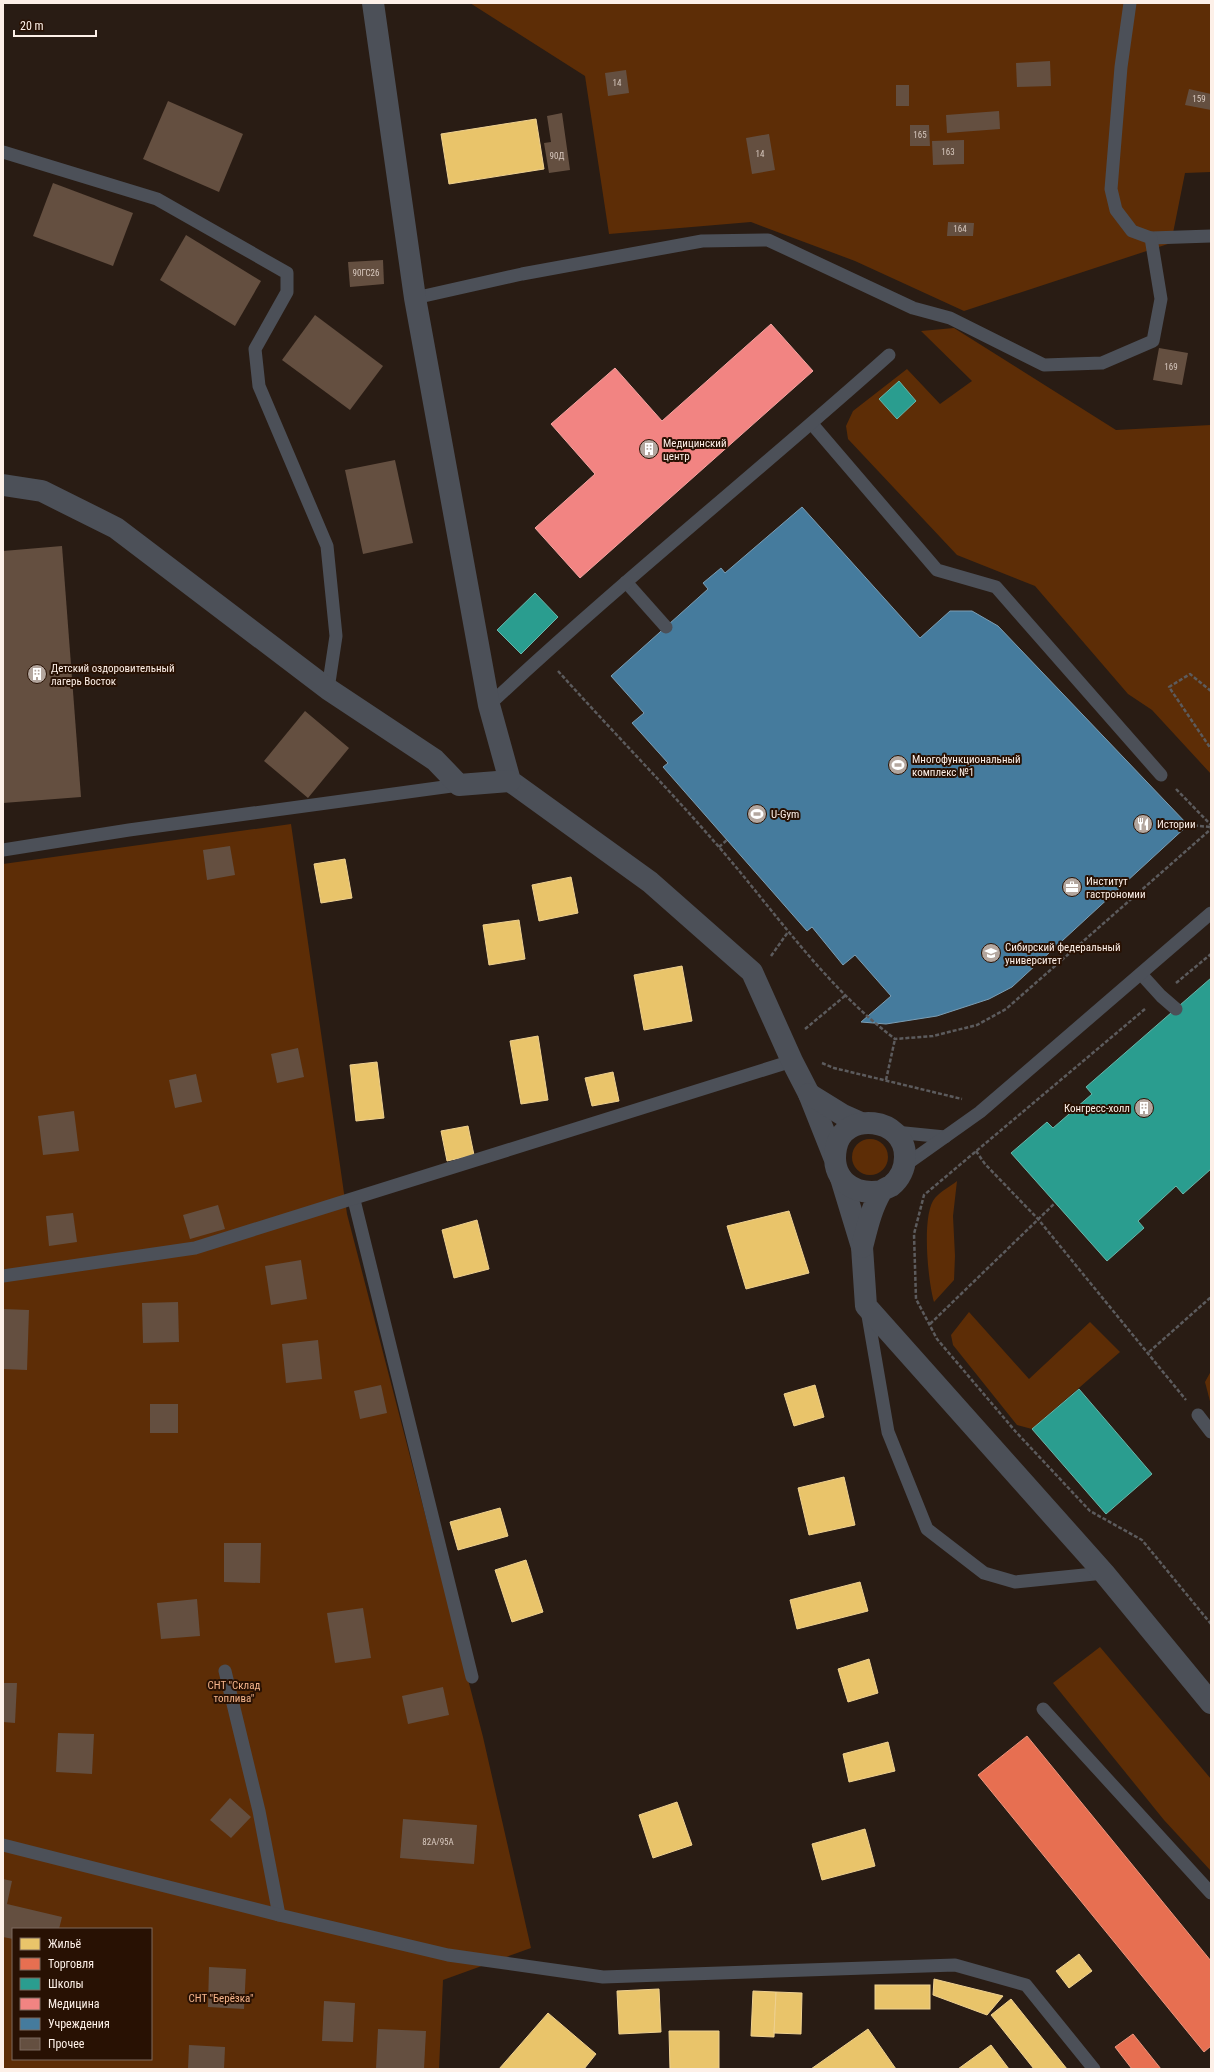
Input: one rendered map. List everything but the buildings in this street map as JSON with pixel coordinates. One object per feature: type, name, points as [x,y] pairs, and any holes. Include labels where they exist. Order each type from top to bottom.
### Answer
[{"type":"street","points":[[373,3],[415,298],[489,705],[510,781],[650,882],[752,972],[792,1061],[809,1094],[834,1157],[836,1168],[841,1178],[862,1247],[866,1306],[1104,1572],[1211,1703]]},
{"type":"street","points":[[3,485],[42,491],[116,528],[328,689],[435,760],[459,785],[510,781]]},
{"type":"street","points":[[809,1094],[843,1115],[861,1123]]},
{"type":"street","points":[[834,1157],[836,1146],[842,1136],[850,1128],[861,1123],[874,1122],[885,1126],[895,1132],[904,1148],[904,1166],[899,1177],[892,1185],[882,1191],[870,1193],[859,1191],[849,1186],[841,1178]]},
{"type":"street","points":[[862,1247],[869,1218],[882,1191]]},
{"type":"lane","points":[[1130,3],[1120,67],[1111,189],[1116,210],[1132,231],[1151,238],[1211,236]]},
{"type":"lane","points":[[3,152],[157,199],[287,273],[287,292],[255,349],[257,371],[259,386],[327,546],[336,636],[328,689]]},
{"type":"lane","points":[[415,298],[522,274],[702,241],[768,240],[913,308],[950,318],[1044,365],[1102,363],[1153,341],[1161,299],[1151,238]]},
{"type":"lane","points":[[489,705],[626,582],[812,424],[889,355]]},
{"type":"lane","points":[[812,424],[937,570],[996,587],[1161,775]]},
{"type":"lane","points":[[626,582],[666,627]]},
{"type":"lane","points":[[3,850],[129,830],[459,785]]},
{"type":"lane","points":[[904,1166],[980,1112],[1211,913]]},
{"type":"lane","points":[[1141,974],[1160,996],[1176,1009]]},
{"type":"lane","points":[[3,1276],[195,1248],[354,1200],[792,1061]]},
{"type":"lane","points":[[895,1132],[945,1137]]},
{"type":"lane","points":[[354,1200],[472,1677]]},
{"type":"lane","points":[[866,1306],[888,1432],[927,1529],[984,1573],[1015,1582],[1104,1572]]},
{"type":"lane","points":[[1198,1415],[1211,1432]]},
{"type":"lane","points":[[225,1671],[259,1811],[279,1914]]},
{"type":"lane","points":[[1043,1709],[1211,1893]]},
{"type":"lane","points":[[3,1845],[279,1914],[448,1954],[603,1977],[955,1964],[1026,1985],[1094,2069]]},
{"type":"path","points":[[543,655],[719,847],[788,932],[846,996],[894,1039],[933,1036],[977,1026],[1006,1009],[1211,827]]},
{"type":"path","points":[[1211,691],[1190,674],[1169,687],[1211,749]]},
{"type":"path","points":[[1161,775],[1211,827]]},
{"type":"path","points":[[1188,825],[1211,827]]},
{"type":"path","points":[[719,847],[727,840]]},
{"type":"path","points":[[772,962],[771,956],[788,932]]},
{"type":"path","points":[[1211,954],[924,1195],[914,1234],[916,1299],[937,1339],[1016,1432],[1090,1511],[1142,1540],[1211,1624]]},
{"type":"path","points":[[805,1029],[846,996]]},
{"type":"path","points":[[801,1022],[808,1036]]},
{"type":"path","points":[[886,1080],[894,1039]]},
{"type":"path","points":[[820,1062],[834,1068],[967,1100],[980,1112],[997,1133]]},
{"type":"path","points":[[975,1152],[1038,1219],[1149,1352],[1198,1415]]},
{"type":"path","points":[[930,1324],[1055,1203]]},
{"type":"path","points":[[1149,1352],[1211,1296]]},
{"type":"green space","points":[[470,3],[1211,3],[1211,172],[1185,173],[1171,243],[964,311],[855,261],[751,222],[609,234],[585,76]]},
{"type":"green space","points":[[954,328],[1116,430],[1211,425],[1211,774],[1152,710],[1128,694],[1035,586],[957,555],[848,439],[846,426],[853,411],[907,369],[940,404],[972,381],[921,331]]},
{"type":"green space","name":"СНТ \"Склад топлива\"","points":[[291,824],[347,1214],[483,1737],[531,1948],[443,1980],[439,2069],[3,2069],[3,864]]},
{"type":"green space","points":[[874,1139],[883,1144],[887,1150],[887,1164],[883,1170],[874,1175],[866,1175],[857,1170],[853,1164],[852,1153],[857,1144],[863,1140]]},
{"type":"green space","points":[[957,1181],[953,1216],[955,1256],[954,1280],[934,1302],[928,1265],[928,1218],[935,1198]]},
{"type":"green space","points":[[969,1312],[1029,1379],[1090,1322],[1120,1352],[1032,1429],[1017,1425],[953,1345],[951,1335]]},
{"type":"green space","points":[[1211,1371],[1211,1405],[1205,1382]]},
{"type":"green space","points":[[1100,1647],[1211,1779],[1211,1871],[1164,1820],[1053,1683]]},
{"type":"place","name":"Медицинский центр","points":[[649,449]]},
{"type":"place","name":"Детский оздоровительный лагерь Восток","points":[[37,674]]},
{"type":"place","name":"Многофункциональный комплекс №1","points":[[898,765]]},
{"type":"place","name":"U-Gym","points":[[757,814]]},
{"type":"place","name":"Истории","points":[[1143,824]]},
{"type":"place","name":"Институт гастрономии","points":[[1072,887]]},
{"type":"place","name":"Сибирский федеральный университет","points":[[991,953]]},
{"type":"place","name":"Конгресс-холл","points":[[1144,1108]]},
{"type":"park label","name":"СНТ \"Берёзка\"","points":[[221,1998]]}]
